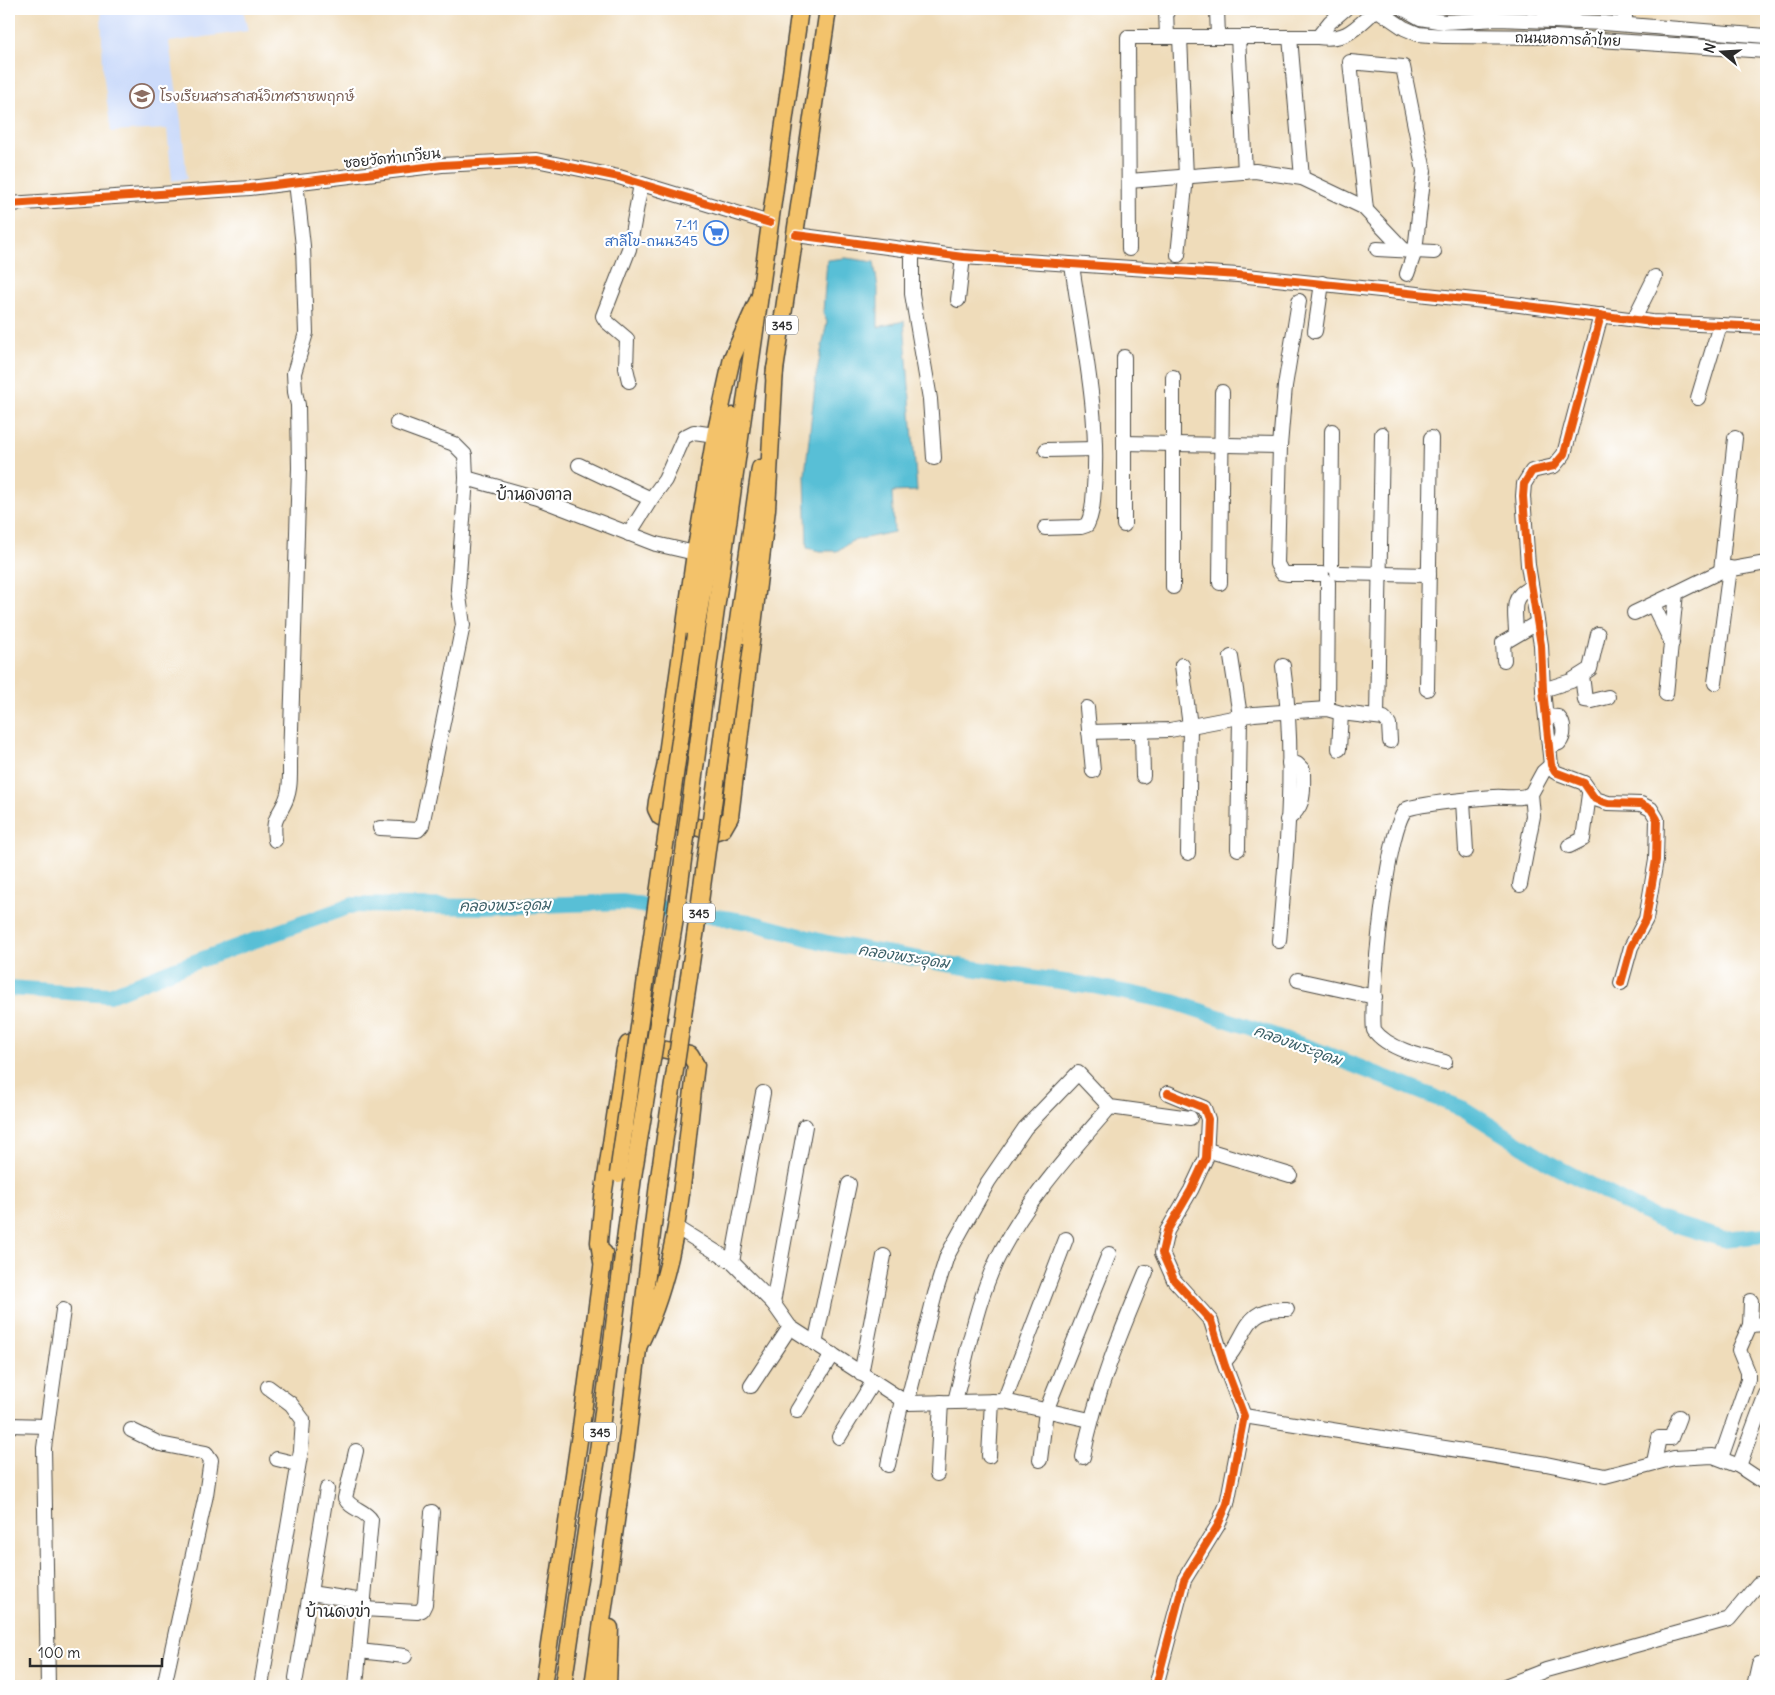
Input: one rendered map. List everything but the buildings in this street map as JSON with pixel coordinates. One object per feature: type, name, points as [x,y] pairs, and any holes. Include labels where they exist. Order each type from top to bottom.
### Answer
[{"type":"main road","name":"345","points":[[543,1686],[581,1427],[602,1262],[626,1176],[677,906],[712,638],[800,9]]},
{"type":"main road","name":"345","points":[[593,1686],[609,1581],[658,1184],[828,9]]},
{"type":"main road","points":[[759,298],[732,358],[715,435],[695,554],[665,768],[656,809],[660,817],[714,832],[723,829],[730,817],[766,528],[775,368]]},
{"type":"main road","name":"345","points":[[563,1686],[599,1441],[626,1176],[695,634],[728,437],[737,397],[752,349]]},
{"type":"main road","points":[[602,1262],[599,1242],[603,1197],[625,1050],[628,1044],[633,1043],[690,1055],[695,1059],[696,1065],[676,1227],[670,1258],[657,1300],[648,1328],[638,1347]]},
{"type":"main road","name":"345","points":[[608,1686],[611,1618],[609,1581]]},
{"type":"street","points":[[1166,9],[1174,37],[1186,177],[1178,255]]},
{"type":"street","points":[[1217,9],[1218,37]]},
{"type":"street","points":[[1318,38],[1330,22],[1345,9]]},
{"type":"street","points":[[1129,248],[1128,37],[1290,37],[1334,39],[1348,33],[1376,9]]},
{"type":"street","name":"ถนนหอการค้าไทย","points":[[1376,9],[1411,31],[1443,36],[1551,37],[1766,51]]},
{"type":"street","name":"ถนนหอการค้าไทย","points":[[1404,9],[1420,18],[1444,22],[1498,19],[1625,24],[1766,36]]},
{"type":"street","points":[[1625,9],[1625,24]]},
{"type":"street","points":[[1290,37],[1302,178]]},
{"type":"street","points":[[1238,38],[1245,172]]},
{"type":"street","points":[[1366,210],[1350,62],[1404,67],[1424,171],[1409,251],[1408,274]]},
{"type":"street","name":"ซอยวัดท่าเกวียน","points":[[9,204],[250,188],[412,168],[513,160],[554,163],[619,177],[770,223]]},
{"type":"street","points":[[1129,180],[1255,171],[1302,178],[1366,210],[1409,251]]},
{"type":"street","points":[[274,840],[274,821],[283,806],[291,778],[299,468],[298,405],[294,392],[294,373],[306,333],[303,246],[296,182]]},
{"type":"street","points":[[629,381],[626,368],[627,339],[607,322],[604,316],[629,249],[641,184]]},
{"type":"street","points":[[796,235],[962,257],[1072,265],[1300,292],[1322,284],[1634,319],[1766,327]]},
{"type":"street","points":[[1377,249],[1434,252]]},
{"type":"street","points":[[912,250],[912,294],[930,399],[934,458]]},
{"type":"street","points":[[958,300],[962,257]]},
{"type":"street","points":[[1045,528],[1082,527],[1087,525],[1092,513],[1095,449],[1091,391],[1072,265]]},
{"type":"street","points":[[1634,319],[1655,277]]},
{"type":"street","points":[[1315,331],[1322,284]]},
{"type":"street","points":[[1300,292],[1285,386],[1280,446],[1277,564],[1282,573],[1287,574],[1429,575]]},
{"type":"street","points":[[1601,315],[1580,401],[1562,459],[1554,466],[1532,471],[1524,484],[1527,555],[1541,645],[1543,690],[1551,765],[1555,772],[1584,784],[1590,794],[1600,802],[1646,806],[1654,812],[1657,819],[1656,860],[1646,919],[1632,947],[1621,983]]},
{"type":"street","points":[[1698,398],[1720,325]]},
{"type":"street","points":[[1124,357],[1124,525]]},
{"type":"street","points":[[1173,377],[1173,587]]},
{"type":"street","points":[[1220,584],[1222,392]]},
{"type":"street","points":[[380,828],[418,830],[422,825],[463,625],[458,590],[466,478],[465,455],[454,444],[397,423]]},
{"type":"street","points":[[1327,709],[1332,431]]},
{"type":"street","points":[[629,534],[665,480],[684,437],[694,432],[715,435]]},
{"type":"street","points":[[1377,717],[1382,434]]},
{"type":"street","points":[[1427,689],[1431,438]]},
{"type":"street","points":[[1715,683],[1735,438]]},
{"type":"street","points":[[1124,443],[1280,446]]},
{"type":"street","points":[[1046,450],[1095,449]]},
{"type":"street","points":[[580,465],[651,499]]},
{"type":"street","points":[[466,478],[507,489],[629,534],[695,554]]},
{"type":"street","points":[[1634,614],[1725,570],[1766,563]]},
{"type":"street","points":[[1516,633],[1517,598],[1522,591],[1531,588]]},
{"type":"street","points":[[1666,694],[1676,593]]},
{"type":"street","points":[[1653,605],[1672,643]]},
{"type":"street","points":[[1504,660],[1503,643],[1516,633],[1537,622]]},
{"type":"street","points":[[1543,690],[1582,675],[1593,662],[1598,634]]},
{"type":"street","points":[[1232,657],[1240,716],[1238,849]]},
{"type":"street","points":[[1182,665],[1190,726],[1188,852]]},
{"type":"street","points":[[1279,941],[1287,820],[1290,711],[1283,666]]},
{"type":"street","points":[[1582,675],[1585,700],[1592,702],[1608,697]]},
{"type":"street","points":[[1087,708],[1093,771]]},
{"type":"street","points":[[1089,732],[1142,731],[1190,726],[1240,716],[1327,709],[1388,720],[1390,741]]},
{"type":"street","points":[[1339,749],[1341,713]]},
{"type":"street","points":[[1142,731],[1143,776]]},
{"type":"street","points":[[1520,885],[1533,816],[1531,794],[1542,772],[1551,765]]},
{"type":"street","points":[[1445,1062],[1417,1056],[1379,1036],[1374,1030],[1385,884],[1400,818],[1409,808],[1496,797],[1520,798],[1531,794]]},
{"type":"street","points":[[1569,846],[1583,839],[1590,794]]},
{"type":"street","points":[[1463,800],[1466,851]]},
{"type":"street","points":[[1298,980],[1375,997]]},
{"type":"street","points":[[888,1465],[904,1401],[947,1256],[988,1182],[1025,1128],[1078,1074],[1110,1107],[1190,1118]]},
{"type":"street","points":[[732,1262],[763,1093]]},
{"type":"street","points":[[1156,1686],[1184,1580],[1218,1524],[1227,1504],[1244,1416],[1211,1320],[1174,1280],[1162,1253],[1167,1231],[1191,1190],[1207,1150],[1207,1112],[1198,1104],[1168,1093]]},
{"type":"street","points":[[937,1474],[948,1401],[991,1272],[1023,1216],[1065,1158],[1110,1107]]},
{"type":"street","points":[[773,1303],[805,1126]]},
{"type":"street","points":[[1207,1150],[1290,1175]]},
{"type":"street","points":[[815,1344],[849,1184]]},
{"type":"street","points":[[676,1227],[732,1262],[773,1303],[790,1328],[904,1401],[998,1401],[1090,1420]]},
{"type":"street","points":[[990,1456],[998,1401],[1066,1239]]},
{"type":"street","points":[[1040,1460],[1046,1410],[1109,1254]]},
{"type":"street","points":[[861,1374],[884,1256]]},
{"type":"street","points":[[1083,1457],[1090,1420],[1102,1380],[1146,1272]]},
{"type":"street","points":[[1721,1458],[1748,1380],[1748,1372],[1739,1350],[1750,1324],[1751,1301]]},
{"type":"street","points":[[1224,1362],[1232,1353],[1255,1315],[1266,1309],[1286,1309]]},
{"type":"street","points":[[48,1686],[44,1464],[47,1426],[63,1310]]},
{"type":"street","points":[[1750,1324],[1766,1324]]},
{"type":"street","points":[[751,1386],[790,1328]]},
{"type":"street","points":[[797,1411],[832,1354]]},
{"type":"street","points":[[839,1437],[873,1382]]},
{"type":"street","points":[[261,1686],[298,1464],[303,1420],[290,1404],[268,1387]]},
{"type":"street","points":[[1739,1466],[1766,1394]]},
{"type":"street","points":[[1244,1416],[1546,1464],[1592,1475],[1617,1474],[1654,1462],[1674,1458],[1721,1458],[1739,1466],[1766,1484]]},
{"type":"street","points":[[1654,1462],[1657,1441],[1660,1438],[1671,1438],[1679,1417]]},
{"type":"street","points":[[9,1425],[47,1426]]},
{"type":"street","points":[[131,1430],[160,1444],[206,1453],[211,1460],[206,1495],[164,1686]]},
{"type":"street","points":[[356,1451],[345,1498],[347,1503],[368,1515],[371,1520],[356,1686]]},
{"type":"street","points":[[277,1459],[298,1464]]},
{"type":"street","points":[[296,1678],[327,1489]]},
{"type":"street","points":[[310,1593],[363,1605],[418,1612],[422,1610],[425,1604],[432,1512]]},
{"type":"street","points":[[1505,1686],[1546,1670],[1729,1619],[1758,1584]]},
{"type":"street","points":[[359,1651],[405,1656]]},
{"type":"street","points":[[1754,1686],[1759,1664],[1766,1664]]},
{"type":"shaded area","name":"โรงเรียนสารสาสน์วิเทศราชพฤกษ์","points":[[101,9],[243,9],[248,31],[169,42],[181,120],[187,179],[172,181],[167,129],[111,132],[103,72]]},
{"type":"water","points":[[846,258],[874,262],[878,288],[878,327],[904,321],[917,491],[892,492],[894,532],[852,541],[837,551],[820,551],[807,548],[805,475],[816,376],[827,322],[823,312],[827,260]]},
{"type":"waterway","name":"คลองพระอุดม","points":[[9,988],[110,995],[175,969],[353,905],[486,907],[622,902],[749,922],[827,943],[971,968],[1093,986],[1174,1002],[1311,1048],[1464,1109],[1551,1164],[1655,1218],[1723,1239],[1766,1235]]},
{"type":"cycle path","points":[[9,204],[250,188],[442,165],[536,160],[619,177],[770,223]]},
{"type":"cycle path","points":[[796,235],[963,257],[1238,275],[1512,304],[1652,322],[1766,327]]},
{"type":"cycle path","points":[[1601,315],[1564,454],[1554,466],[1532,471],[1524,484],[1523,496],[1528,565],[1541,645],[1543,690],[1551,765],[1555,772],[1584,783],[1595,799],[1608,803],[1641,804],[1651,809],[1657,819],[1656,860],[1646,919],[1631,947],[1621,983]]},
{"type":"cycle path","points":[[1156,1686],[1184,1580],[1218,1525],[1227,1504],[1244,1416],[1225,1366],[1211,1321],[1174,1280],[1162,1253],[1167,1231],[1191,1190],[1206,1158],[1208,1119],[1204,1108],[1168,1093]]},
{"type":"place","name":"โรงเรียนสารสาสน์วิเทศราชพฤกษ์","points":[[142,96]]},
{"type":"place","name":"7-11 สาลีโข-ถนน345","points":[[716,233]]},
{"type":"district","name":"บ้านดงตาล","points":[[534,494]]},
{"type":"district","name":"บ้านดงข่า","points":[[338,1611]]}]
